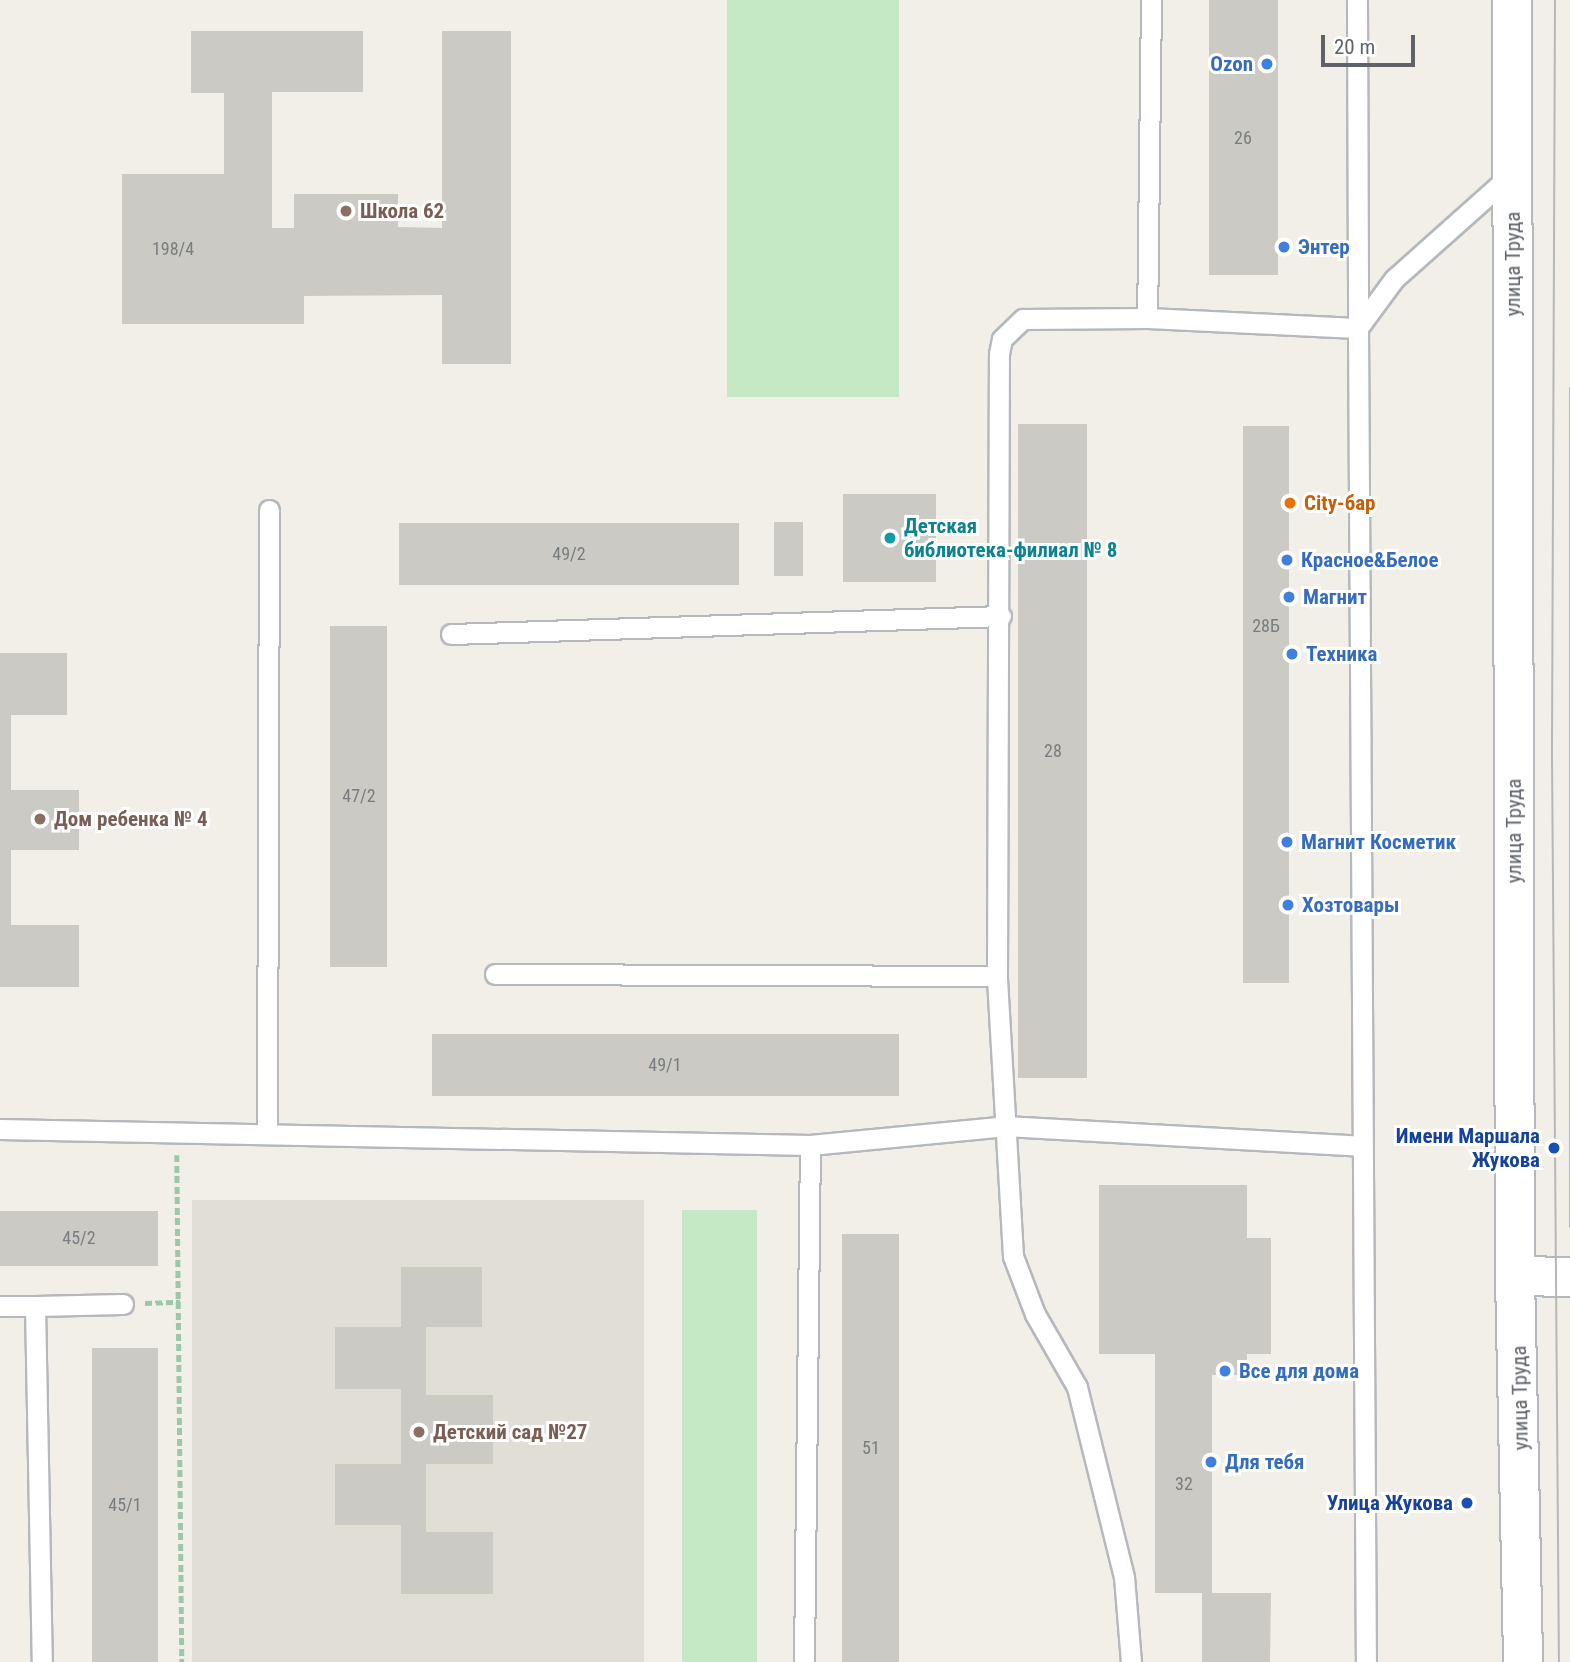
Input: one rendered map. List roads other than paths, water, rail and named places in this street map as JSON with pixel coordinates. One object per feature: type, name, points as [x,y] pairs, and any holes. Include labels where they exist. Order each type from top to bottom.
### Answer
[{"type":"main road","name":"улица Труда","points":[[1512,0],[1515,1276],[1523,1662]]},
{"type":"main road","points":[[1515,1276],[1570,1277]]},
{"type":"lane","points":[[1147,318],[1151,0]]},
{"type":"lane","points":[[1357,0],[1360,1146],[1366,1662]]},
{"type":"lane","points":[[1357,328],[1394,278],[1513,173]]},
{"type":"lane","points":[[1131,1662],[1124,1577],[1077,1387],[1035,1314],[1013,1256],[997,976],[1002,616],[1002,340],[1023,319],[1038,316],[1357,328]]},
{"type":"lane","points":[[267,1131],[269,510]]},
{"type":"lane","points":[[451,634],[1002,616]]},
{"type":"lane","points":[[495,974],[997,976]]},
{"type":"lane","points":[[0,1129],[267,1131],[810,1145],[1006,1126],[1360,1146]]},
{"type":"lane","points":[[804,1662],[810,1145]]},
{"type":"lane","points":[[0,1306],[123,1304]]},
{"type":"lane","points":[[35,1306],[41,1662]]},
{"type":"tram line","points":[[1555,0],[1552,756],[1559,1662]]},
{"type":"tram line","points":[[1570,388],[1570,1227]]},
{"type":"place","name":"Ozon","points":[[1267,64]]},
{"type":"place","name":"Школа 62","points":[[346,211]]},
{"type":"place","name":"Энтер","points":[[1284,247]]},
{"type":"place","name":"City-бар","points":[[1290,503]]},
{"type":"place","name":"Детская библиотека-филиал № 8","points":[[890,538]]},
{"type":"place","name":"Красное&Белое","points":[[1287,560]]},
{"type":"place","name":"Магнит","points":[[1289,597]]},
{"type":"place","name":"Техника","points":[[1292,654]]},
{"type":"place","name":"Дом ребенка № 4","points":[[40,819]]},
{"type":"place","name":"Магнит Косметик","points":[[1287,842]]},
{"type":"place","name":"Хозтовары","points":[[1288,905]]},
{"type":"place","name":"Имени Маршала Жукова","points":[[1554,1148]]},
{"type":"place","name":"Все для дома","points":[[1225,1371]]},
{"type":"place","name":"Детский сад №27","points":[[419,1432]]},
{"type":"place","name":"Для тебя","points":[[1211,1462]]},
{"type":"place","name":"Улица Жукова","points":[[1467,1503]]}]
